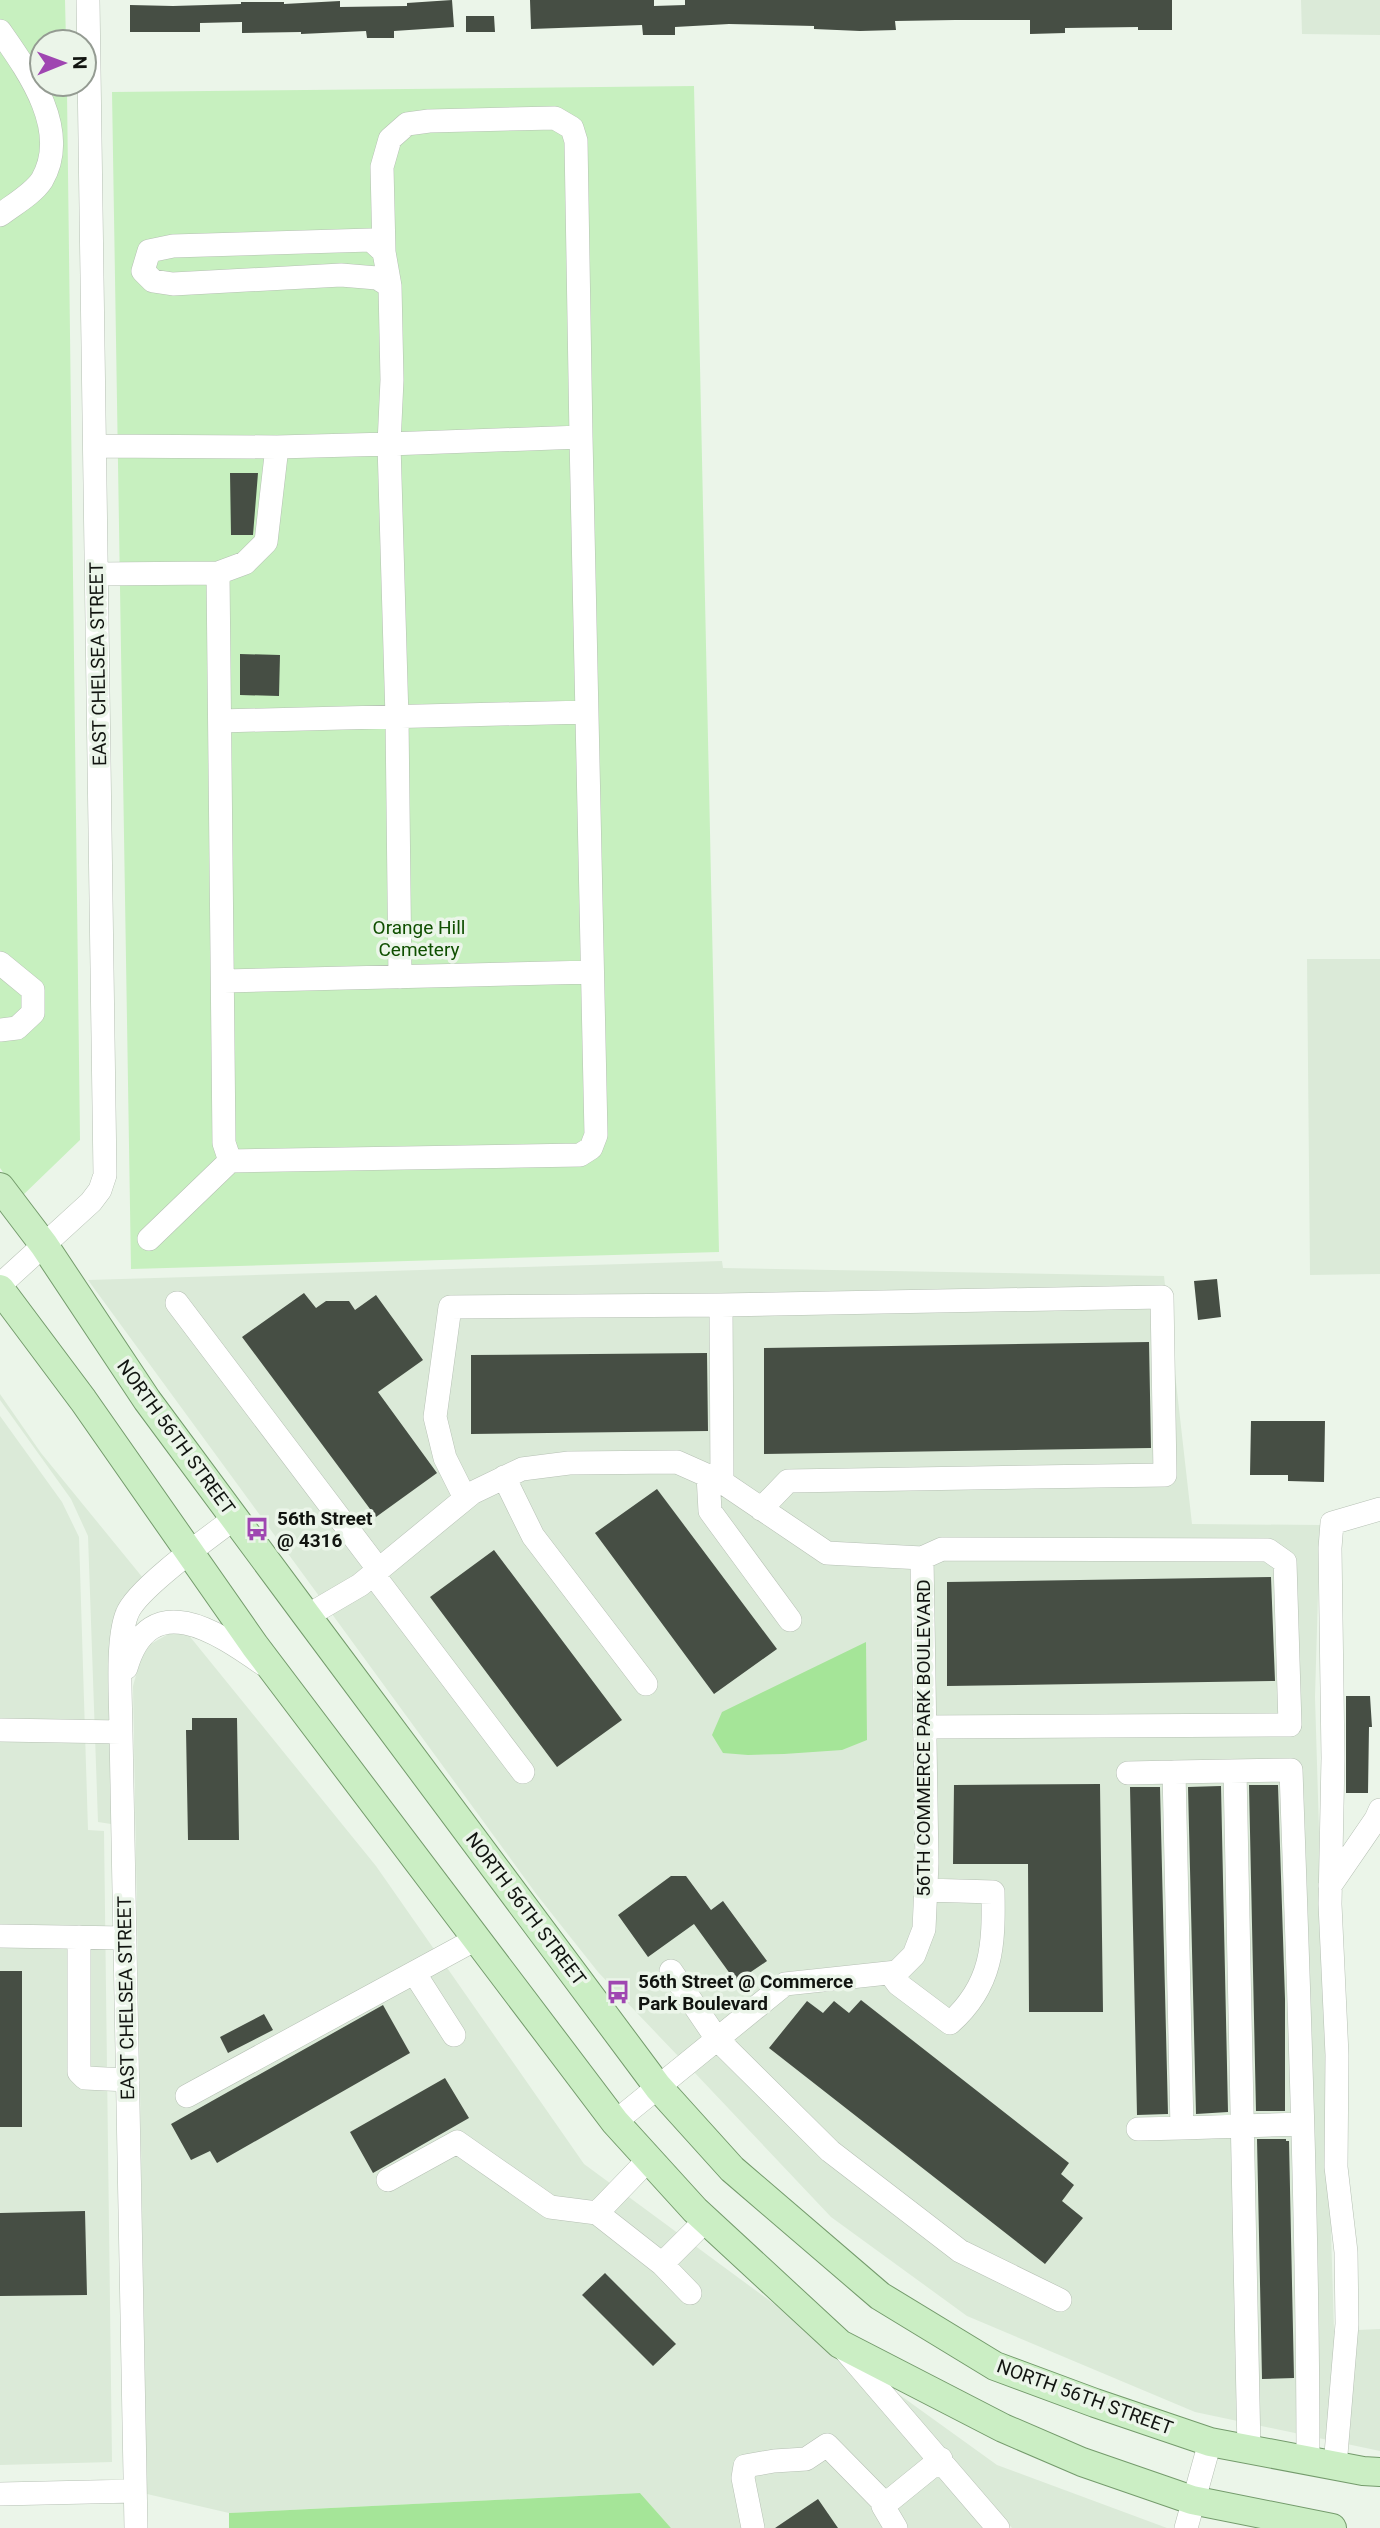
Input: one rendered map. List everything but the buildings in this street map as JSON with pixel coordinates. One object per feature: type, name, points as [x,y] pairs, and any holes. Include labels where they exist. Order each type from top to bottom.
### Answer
[{"type":"main road","name":"NORTH 56TH STREET","points":[[0,1187],[44,1245],[147,1400],[307,1616],[659,2087],[732,2169],[880,2296],[995,2366],[1210,2442],[1380,2472]]},
{"type":"main road","points":[[0,1287],[275,1672],[615,2122],[706,2220],[839,2344],[1003,2428],[1082,2462],[1192,2500],[1332,2528]]},
{"type":"street","name":"EAST CHELSEA STREET","points":[[0,1287],[91,1202],[100,1190],[105,1175],[88,0]]},
{"type":"street","points":[[0,31],[42,101],[51,140],[48,163],[41,181],[0,215]]},
{"type":"street","points":[[149,1239],[230,1161],[580,1154],[591,1148],[596,1135],[576,141],[572,128],[555,118],[429,121],[407,124],[390,139],[382,167],[384,252],[390,286],[390,444],[400,977]]},
{"type":"street","points":[[384,252],[371,240],[173,246],[149,251],[144,271],[153,281],[173,284],[341,275],[377,278],[390,286]]},
{"type":"street","points":[[95,446],[277,447],[581,437]]},
{"type":"street","points":[[97,574],[218,573],[245,563],[266,542],[277,447]]},
{"type":"street","points":[[218,573],[225,1143],[230,1161]]},
{"type":"street","points":[[220,721],[586,712]]},
{"type":"street","points":[[0,963],[33,990],[33,1013],[17,1028],[0,1030]]},
{"type":"street","points":[[224,981],[592,972]]},
{"type":"street","points":[[465,1498],[445,1458],[435,1416],[450,1307],[1162,1297],[1165,1475],[788,1481],[761,1508]]},
{"type":"street","points":[[177,1303],[523,1772]]},
{"type":"street","points":[[720,1305],[715,1478],[710,1511],[790,1620]]},
{"type":"street","name":"56TH COMMERCE PARK BOULEVARD","points":[[307,1616],[360,1585],[465,1498],[522,1469],[569,1464],[677,1462],[715,1478],[827,1553],[922,1558],[926,1890],[923,1929],[914,1955],[897,1972],[890,1973]]},
{"type":"street","points":[[504,1477],[533,1536],[646,1684]]},
{"type":"street","points":[[1335,2466],[1347,2323],[1346,2252],[1336,2167],[1337,2056],[1330,1886],[1333,1758],[1332,1523],[1380,1508]]},
{"type":"street","name":"EAST CHELSEA STREET","points":[[136,2528],[121,1732],[123,1632],[126,1614],[133,1602],[189,1552],[235,1518]]},
{"type":"street","points":[[922,1558],[942,1549],[1268,1550],[1285,1562],[1290,1725],[924,1727]]},
{"type":"street","points":[[121,1685],[129,1658],[139,1639],[152,1629],[180,1621],[194,1623],[225,1637],[275,1672]]},
{"type":"street","points":[[0,1730],[121,1732]]},
{"type":"street","points":[[1128,1773],[1291,1770],[1308,2461]]},
{"type":"street","points":[[1235,1771],[1249,2450]]},
{"type":"street","points":[[1174,1772],[1182,2128]]},
{"type":"street","points":[[1330,1886],[1380,1810]]},
{"type":"street","points":[[615,2122],[785,1984],[890,1973],[898,1984],[950,2023],[966,2008],[986,1971],[994,1939],[993,1892],[926,1890]]},
{"type":"street","points":[[0,1936],[125,1938]]},
{"type":"street","points":[[79,1937],[79,2072],[85,2078],[128,2080]]},
{"type":"street","points":[[187,2096],[476,1939]]},
{"type":"street","points":[[671,1970],[717,2039],[830,2151],[960,2251],[1060,2300]]},
{"type":"street","points":[[415,1974],[454,2035]]},
{"type":"street","points":[[1138,2129],[1301,2124]]},
{"type":"street","points":[[388,2180],[457,2142],[550,2207],[597,2213],[662,2264],[690,2293]]},
{"type":"street","points":[[597,2213],[649,2159]]},
{"type":"street","points":[[662,2264],[706,2220]]},
{"type":"street","points":[[839,2344],[998,2528]]},
{"type":"street","points":[[1186,2528],[1210,2442]]},
{"type":"street","points":[[753,2528],[743,2478],[746,2466],[806,2459],[827,2445],[885,2504]]},
{"type":"street","points":[[896,2528],[883,2506],[941,2459]]},
{"type":"street","points":[[0,2494],[135,2491]]},
{"type":"shaded area","points":[[1301,0],[1380,0],[1380,35],[1302,34]]},
{"type":"shaded area","points":[[1307,959],[1380,959],[1380,1274],[1310,1275]]},
{"type":"shaded area","points":[[722,1261],[723,1268],[1164,1276],[1192,1524],[1320,1525],[1315,1697],[1334,2331],[1380,2329],[1380,2451],[1195,2412],[967,2316],[831,2217],[694,2072],[790,1994],[923,1962],[933,1558],[831,1543],[729,1474],[516,1460],[353,1577],[319,1596],[88,1280]]},
{"type":"shaded area","points":[[0,1394],[41,1453],[143,1578],[122,1598],[115,1613],[112,1630],[108,1692],[111,1824],[98,1822],[88,1536],[71,1499],[0,1400]]},
{"type":"shaded area","points":[[0,1416],[62,1502],[79,1537],[88,1830],[104,1831],[112,2462],[0,2465]]},
{"type":"shaded area","points":[[674,1472],[716,1490],[820,1562],[910,1568],[915,1862],[912,1927],[904,1949],[891,1962],[783,1974],[678,2056],[598,1972],[537,1895],[332,1614],[478,1501],[525,1479],[569,1474]]},
{"type":"shaded area","points":[[170,1633],[187,1633],[376,1866],[584,2164],[804,2326],[832,2352],[984,2528],[671,2528],[640,2493],[229,2513],[147,2494],[133,1686],[140,1661],[149,1645]]},
{"type":"shaded area","points":[[866,1642],[867,1740],[842,1750],[748,1755],[723,1753],[712,1735],[722,1712]]},
{"type":"shaded area","points":[[897,2393],[997,2465],[1167,2528],[1012,2528]]},
{"type":"shaded area","points":[[640,2493],[671,2528],[229,2528],[229,2513]]},
{"type":"green space","points":[[0,0],[65,0],[66,28],[28,28],[28,98],[67,98],[80,1140],[21,1197],[0,1168]]},
{"type":"green space","name":"Orange Hill Cemetery","points":[[694,86],[719,1252],[131,1269],[112,92]]},
{"type":"place","name":"56th Street @ 4316","points":[[257,1529]]},
{"type":"place","name":"56th Street @ Commerce Park Boulevard","points":[[618,1992]]}]
